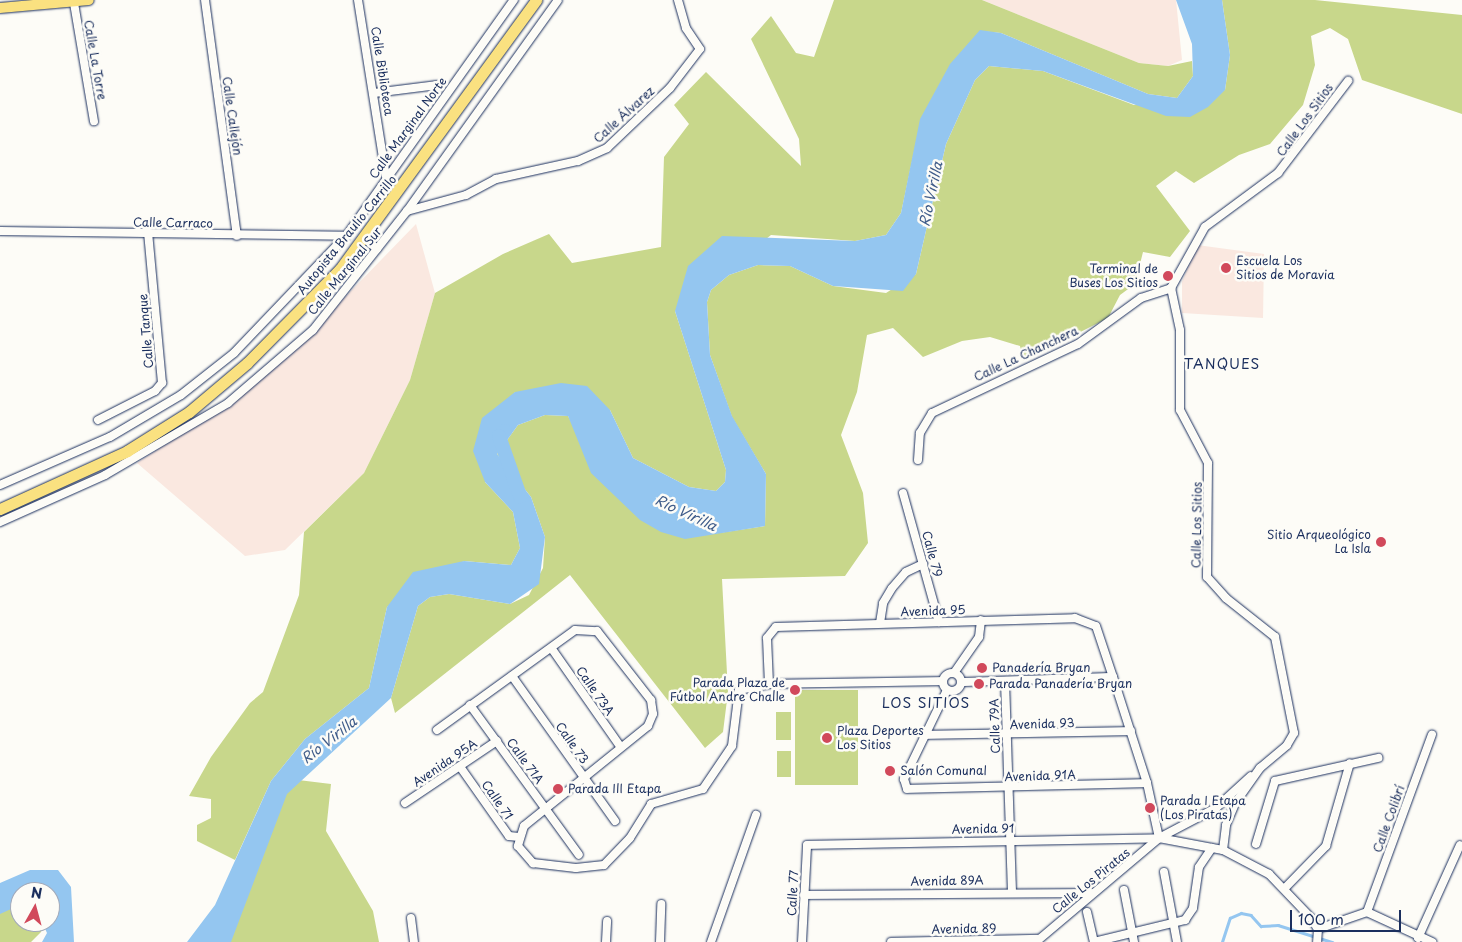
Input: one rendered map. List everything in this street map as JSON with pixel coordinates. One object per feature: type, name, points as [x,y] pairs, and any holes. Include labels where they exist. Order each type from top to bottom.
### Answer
[{"type":"highway","name":"Autopista Braulio Carrillo","points":[[0,508],[88,478],[189,412],[248,363],[314,300],[364,238],[536,0]]},
{"type":"main road","points":[[0,8],[74,3],[89,0]]},
{"type":"street","name":"Calle Callejón","points":[[205,0],[237,236]]},
{"type":"street","name":"Calle Biblioteca","points":[[358,0],[386,176]]},
{"type":"street","name":"Calle Marginal Norte","points":[[0,485],[110,437],[181,395],[234,354],[346,236],[386,176],[514,0]]},
{"type":"street","name":"Calle Marginal Sur","points":[[0,522],[88,478],[228,403],[312,330],[407,212],[558,0]]},
{"type":"street","name":"Calle Álvarez","points":[[407,212],[466,195],[496,179],[572,162],[607,148],[670,88],[700,49],[686,28],[678,0]]},
{"type":"street","name":"Calle La Torre","points":[[74,3],[94,120]]},
{"type":"street","name":"Calle Los Sitios","points":[[1223,850],[1230,814],[1260,768],[1293,736],[1280,658],[1274,635],[1226,598],[1207,577],[1208,463],[1180,410],[1180,330],[1172,288],[1205,227],[1278,173],[1348,81]]},
{"type":"street","points":[[374,93],[438,86]]},
{"type":"street","name":"Calle Carraco","points":[[0,231],[237,236],[346,236]]},
{"type":"street","name":"Calle Tanque","points":[[98,420],[154,391],[162,383],[148,233]]},
{"type":"street","points":[[364,238],[377,249]]},
{"type":"street","name":"Calle La Chanchera","points":[[918,460],[920,433],[932,413],[1078,344],[1141,298],[1172,288]]},
{"type":"street","name":"Calle 79","points":[[903,493],[939,622]]},
{"type":"street","points":[[880,623],[883,603],[892,588],[906,572],[923,564]]},
{"type":"street","name":"Avenida 95","points":[[769,684],[767,638],[771,629],[981,620],[1074,618],[1091,622],[1100,633],[1131,731],[1147,783],[1159,838]]},
{"type":"street","points":[[437,730],[582,628],[597,631],[651,700],[653,714],[648,726],[581,776],[546,809],[524,826],[519,837],[521,853],[533,863],[576,868],[604,865],[630,838],[651,804],[703,789],[732,746],[738,690],[769,684],[942,681],[954,673],[979,637],[981,620]]},
{"type":"street","name":"Calle 73A","points":[[552,649],[620,746]]},
{"type":"street","points":[[954,673],[961,682]]},
{"type":"street","name":"Calle 73","points":[[512,676],[581,776],[616,821]]},
{"type":"street","points":[[948,690],[954,690],[961,682],[1113,677]]},
{"type":"street","points":[[942,681],[948,690]]},
{"type":"street","name":"Calle 79A","points":[[1005,681],[1012,891]]},
{"type":"street","points":[[924,736],[948,690]]},
{"type":"street","name":"Calle 71A","points":[[470,705],[579,855]]},
{"type":"street","name":"Avenida 93","points":[[924,736],[1007,736],[1131,731]]},
{"type":"street","name":"Calle Colibrí","points":[[1367,912],[1432,734]]},
{"type":"street","name":"Avenida 91A","points":[[924,736],[904,786],[912,790],[1147,783]]},
{"type":"street","name":"Avenida 95A","points":[[405,803],[461,768],[497,741]]},
{"type":"street","points":[[1256,844],[1275,781],[1378,758]]},
{"type":"street","points":[[1285,888],[1326,846],[1350,763]]},
{"type":"street","name":"Calle 71","points":[[461,768],[509,836],[519,837]]},
{"type":"street","name":"Calle Los Piratas","points":[[1037,941],[1091,893],[1159,838],[1216,808],[1260,768]]},
{"type":"street","points":[[711,942],[756,815]]},
{"type":"street","name":"Avenida 91","points":[[808,845],[1159,838],[1223,850]]},
{"type":"street","points":[[1418,938],[1460,844]]},
{"type":"street","name":"Calle 77","points":[[802,942],[808,845]]},
{"type":"street","points":[[1087,912],[1094,942],[1134,938],[1174,926],[1190,915],[1199,867],[1212,848]]},
{"type":"street","points":[[1223,850],[1242,856],[1285,888],[1318,929],[1317,942]]},
{"type":"street","points":[[1164,872],[1177,942]]},
{"type":"street","points":[[1124,890],[1134,938]]},
{"type":"street","name":"Avenida 89A","points":[[804,895],[1012,891],[1091,893]]},
{"type":"street","points":[[660,942],[661,904]]},
{"type":"street","points":[[1318,929],[1367,912],[1418,938],[1432,942]]},
{"type":"street","points":[[411,918],[414,942]]},
{"type":"street","points":[[606,942],[607,922]]},
{"type":"street","name":"Avenida 89","points":[[890,942],[1037,941]]},
{"type":"shaded area","points":[[982,0],[1176,0],[1182,60],[1168,66],[1139,63]]},
{"type":"shaded area","points":[[416,224],[435,293],[410,380],[364,473],[285,550],[245,556],[137,463],[228,403],[313,330]]},
{"type":"shaded area","name":"Escuela Los Sitios de Moravia","points":[[1197,245],[1264,254],[1263,318],[1182,313],[1182,282]]},
{"type":"green space","points":[[834,0],[982,0],[1139,63],[1168,66],[1192,61],[1193,76],[1177,98],[1148,94],[1001,33],[980,31],[921,119],[901,213],[886,235],[855,241],[771,235],[675,311],[726,470],[725,482],[716,491],[689,487],[633,458],[610,410],[515,392],[485,482],[513,512],[520,548],[511,565],[464,561],[387,607],[369,688],[305,739],[271,781],[235,860],[197,841],[197,825],[211,818],[211,799],[189,796],[211,757],[250,703],[263,692],[299,595],[304,532],[364,473],[410,380],[435,293],[503,254],[549,234],[572,263],[661,247],[664,157],[689,124],[674,105],[706,72],[801,166],[799,139],[751,39],[771,16],[796,53],[814,57]]},
{"type":"green space","points":[[1222,0],[1315,0],[1462,15],[1462,114],[1362,80],[1348,39],[1330,28],[1311,36],[1315,65],[1303,105],[1270,144],[1239,155],[1194,183],[1176,171],[1156,186],[1190,231],[1170,257],[1143,252],[1135,284],[1120,295],[1108,318],[1023,361],[1020,346],[990,337],[962,341],[923,357],[893,328],[867,335],[857,392],[841,435],[863,493],[868,543],[845,576],[722,579],[728,692],[723,732],[705,748],[570,575],[395,713],[391,698],[418,606],[430,597],[449,594],[510,604],[529,595],[543,568],[545,537],[531,497],[497,454],[518,425],[545,415],[568,416],[577,433],[685,538],[765,526],[766,474],[732,417],[710,355],[707,302],[711,290],[729,275],[758,265],[790,266],[833,286],[886,293],[916,274],[946,144],[975,80],[989,66],[1043,71],[1134,105],[1225,90],[1230,55]]},
{"type":"green space","name":"Plaza Deportes Los Sitios","points":[[795,690],[858,690],[858,785],[795,785]]},
{"type":"green space","points":[[776,712],[791,712],[791,740],[776,740]]},
{"type":"green space","points":[[777,751],[791,751],[791,777],[777,777]]},
{"type":"green space","points":[[290,779],[331,784],[326,831],[373,911],[379,942],[206,942]]},
{"type":"green space","points":[[10,899],[10,932],[41,932],[31,942],[0,942],[0,904]]},
{"type":"water","points":[[1176,0],[1222,0],[1230,55],[1225,90],[1208,107],[1190,117],[1166,116],[1043,71],[989,66],[975,80],[946,144],[916,274],[903,291],[833,286],[790,266],[758,265],[729,275],[711,290],[707,302],[710,355],[732,416],[766,474],[765,526],[685,539],[661,532],[640,520],[591,473],[568,416],[545,415],[518,425],[497,454],[531,497],[545,537],[539,584],[510,604],[449,594],[430,597],[418,606],[391,698],[287,794],[231,942],[187,942],[215,905],[271,781],[305,739],[369,688],[387,607],[413,572],[464,561],[511,565],[520,548],[513,512],[485,482],[473,451],[482,418],[515,392],[561,383],[587,386],[610,410],[633,458],[689,487],[716,491],[725,482],[726,470],[675,311],[688,266],[722,236],[855,241],[886,235],[901,213],[920,119],[950,64],[980,30],[1001,33],[1148,94],[1177,98],[1193,76],[1192,44]]},
{"type":"water","points":[[30,870],[58,870],[71,887],[74,942],[42,942],[47,932],[60,932],[60,882],[10,882],[10,910],[0,914],[0,883]]},
{"type":"waterway","name":"Río Virilla","points":[[505,431],[499,436],[520,496]]},
{"type":"waterway","points":[[1222,942],[1230,918],[1241,913],[1251,915],[1261,926],[1278,925],[1332,942]]},
{"type":"place","name":"Escuela Los Sitios de Moravia","points":[[1226,268]]},
{"type":"place","name":"Terminal de Buses Los Sitios","points":[[1168,276]]},
{"type":"place","name":"Sitio Arqueológico La Isla","points":[[1381,542]]},
{"type":"place","name":"Panadería Bryan","points":[[982,668]]},
{"type":"place","name":"Parada Panadería Bryan","points":[[979,684]]},
{"type":"place","name":"Parada Plaza de Fútbol Andre Challe","points":[[795,690]]},
{"type":"place","name":"Plaza Deportes Los Sitios","points":[[827,738]]},
{"type":"place","name":"Salón Comunal","points":[[890,771]]},
{"type":"place","name":"Parada III Etapa","points":[[558,789]]},
{"type":"place","name":"Parada I Etapa (Los Piratas)","points":[[1150,808]]},
{"type":"district","name":"TANQUES","points":[[1222,364]]},
{"type":"district","name":"LOS SITIOS","points":[[926,703]]}]
